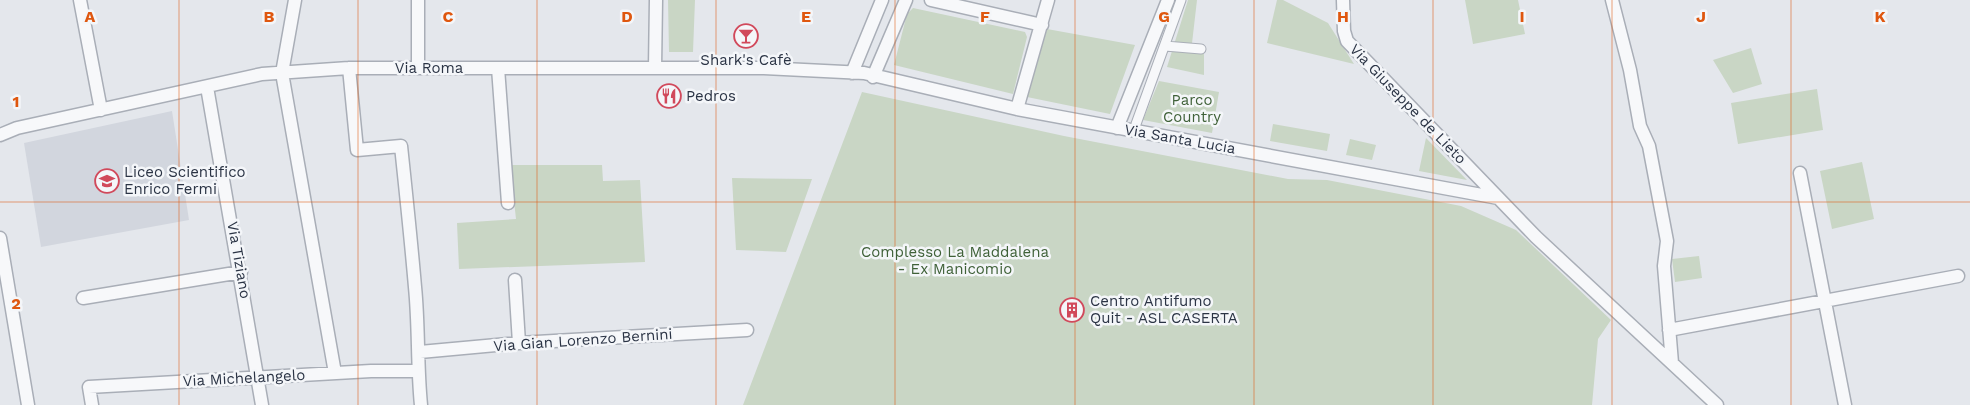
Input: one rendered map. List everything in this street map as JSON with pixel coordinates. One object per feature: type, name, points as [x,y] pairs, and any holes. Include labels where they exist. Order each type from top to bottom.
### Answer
[{"type":"street","points":[[80,0],[101,110]]},
{"type":"street","points":[[295,0],[282,73],[335,373]]},
{"type":"street","points":[[418,0],[418,68]]},
{"type":"street","points":[[655,68],[656,0]]},
{"type":"street","points":[[864,74],[882,0]]},
{"type":"street","points":[[864,74],[906,0]]},
{"type":"street","points":[[931,0],[1042,25]]},
{"type":"street","points":[[1017,109],[1048,0]]},
{"type":"street","points":[[1117,128],[1168,0]]},
{"type":"street","points":[[1136,124],[1181,0]]},
{"type":"street","name":"Via Giuseppe de Lieto","points":[[1343,0],[1344,31],[1347,41],[1457,153],[1498,198],[1635,331],[1717,405]]},
{"type":"street","points":[[1612,0],[1630,70],[1640,126],[1649,146],[1667,241],[1664,266],[1672,363]]},
{"type":"street","points":[[1165,46],[1201,49]]},
{"type":"street","points":[[349,68],[357,150],[401,146],[420,352],[418,370],[421,405]]},
{"type":"street","name":"Via Roma","points":[[0,135],[17,128],[262,74],[349,68],[764,68],[864,74]]},
{"type":"street","points":[[498,68],[508,203]]},
{"type":"street","name":"Via Santa Lucia","points":[[864,74],[1017,109],[1498,198]]},
{"type":"street","name":"Via Tiziano","points":[[207,87],[241,272],[262,405]]},
{"type":"street","points":[[1800,173],[1845,405]]},
{"type":"street","points":[[0,238],[28,405]]},
{"type":"street","points":[[83,298],[241,272]]},
{"type":"street","points":[[1669,330],[1958,276]]},
{"type":"street","points":[[515,280],[520,343]]},
{"type":"street","name":"Via Gian Lorenzo Bernini","points":[[420,352],[520,343],[747,330]]},
{"type":"street","name":"Via Michelangelo","points":[[92,405],[89,387],[418,370]]},
{"type":"shaded area","name":"Liceo Scientifico Enrico Fermi","points":[[172,111],[189,220],[41,247],[24,143]]},
{"type":"green space","points":[[668,0],[695,0],[693,52],[669,52]]},
{"type":"green space","name":"Parco Country","points":[[1188,0],[1197,0],[1191,52],[1204,54],[1204,75],[1167,67]]},
{"type":"green space","points":[[1277,0],[1283,0],[1328,23],[1354,64],[1267,43]]},
{"type":"green space","points":[[1465,0],[1518,0],[1525,34],[1473,44]]},
{"type":"green space","points":[[913,8],[1025,32],[1027,37],[1013,94],[894,65],[907,14]]},
{"type":"green space","points":[[1047,29],[1135,45],[1110,114],[1027,97]]},
{"type":"green space","points":[[1751,48],[1762,84],[1733,93],[1713,60]]},
{"type":"green space","name":"Parco Country","points":[[1159,81],[1219,92],[1212,133],[1143,120]]},
{"type":"green space","points":[[1817,89],[1823,130],[1738,144],[1731,103]]},
{"type":"green space","name":"Complesso La Maddalena - Ex Manicomio","points":[[862,92],[1064,136],[1288,179],[1327,180],[1461,206],[1516,230],[1611,320],[1598,339],[1592,405],[743,405]]},
{"type":"green space","points":[[1273,124],[1330,134],[1327,151],[1270,141]]},
{"type":"green space","points":[[1426,138],[1467,180],[1419,171]]},
{"type":"green space","points":[[1350,139],[1376,145],[1372,160],[1346,155]]},
{"type":"green space","points":[[1862,162],[1874,219],[1832,229],[1820,171]]},
{"type":"green space","points":[[510,165],[602,165],[603,181],[640,180],[645,262],[459,269],[457,223],[516,219]]},
{"type":"green space","points":[[732,178],[812,179],[786,252],[736,250]]},
{"type":"green space","points":[[1699,256],[1702,278],[1675,282],[1672,259]]},
{"type":"place","name":"Shark's Cafè","points":[[746,36]]},
{"type":"place","name":"Pedros","points":[[669,96]]},
{"type":"place","name":"Liceo Scientifico Enrico Fermi","points":[[107,181]]},
{"type":"place","name":"Centro Antifumo Quit - ASL CASERTA","points":[[1072,310]]}]
